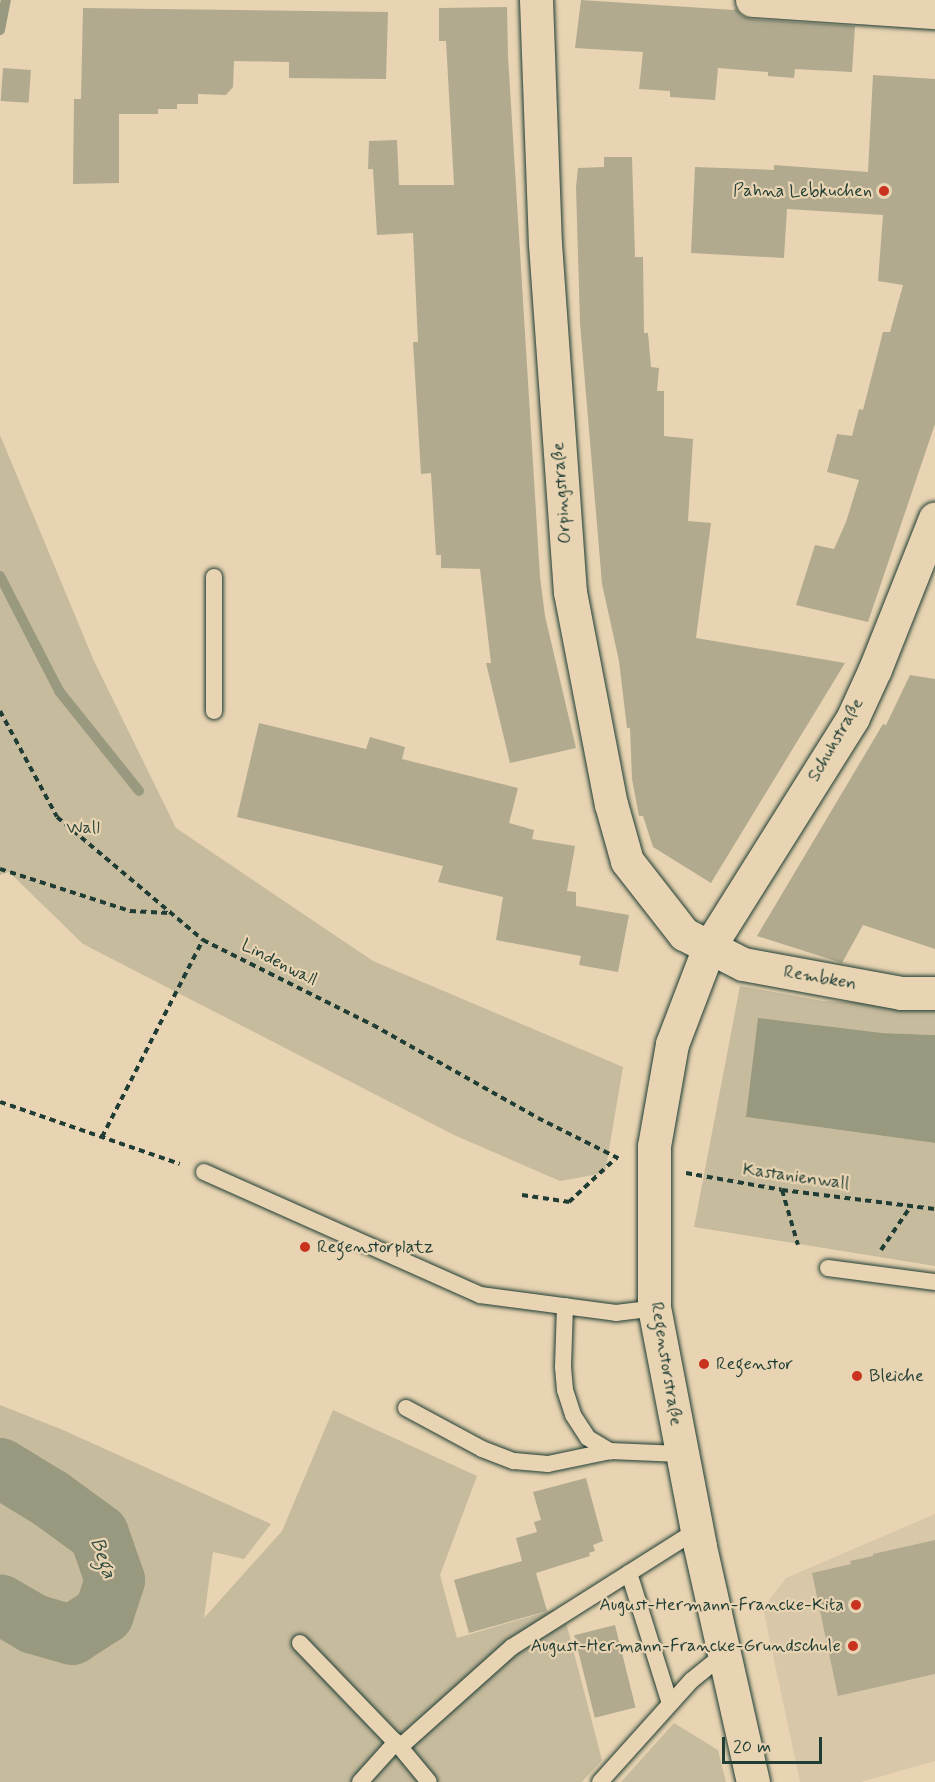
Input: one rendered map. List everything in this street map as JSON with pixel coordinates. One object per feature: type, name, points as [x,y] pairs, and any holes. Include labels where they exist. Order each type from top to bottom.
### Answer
[{"type":"street","name":"Orpingstraße","points":[[536,0],[544,244],[570,592],[611,804],[627,861],[684,934],[709,947]]},
{"type":"street","points":[[752,0],[935,12]]},
{"type":"street","name":"Schuhstraße","points":[[709,947],[853,717],[875,669],[935,518]]},
{"type":"street","name":"Rembken","points":[[709,947],[743,964],[900,993],[935,993]]},
{"type":"street","name":"Regenstorstraße","points":[[709,947],[672,1044],[653,1167],[654,1308],[681,1454],[723,1655],[753,1782]]},
{"type":"lane","points":[[214,577],[214,711]]},
{"type":"lane","points":[[204,1172],[480,1295],[624,1313],[654,1308]]},
{"type":"lane","points":[[828,1268],[935,1282]]},
{"type":"lane","points":[[565,1306],[563,1367],[565,1390],[573,1415],[588,1438],[610,1451]]},
{"type":"lane","points":[[406,1408],[482,1449],[514,1461],[549,1464],[610,1451],[681,1454]]},
{"type":"lane","points":[[360,1782],[398,1745],[512,1647],[697,1530]]},
{"type":"lane","points":[[629,1573],[670,1704]]},
{"type":"lane","points":[[300,1643],[398,1745],[429,1782]]},
{"type":"lane","points":[[600,1782],[692,1680],[723,1655]]},
{"type":"path","name":"Lindenwall","points":[[0,711],[57,817],[203,940],[373,1025],[538,1118],[616,1158],[569,1202],[522,1195]]},
{"type":"path","points":[[0,869],[130,911],[171,913]]},
{"type":"path","points":[[102,1137],[203,940]]},
{"type":"path","points":[[0,1102],[204,1172]]},
{"type":"path","name":"Kastanienwall","points":[[653,1167],[782,1190],[935,1209]]},
{"type":"path","points":[[782,1190],[798,1245]]},
{"type":"path","points":[[876,1257],[911,1206]]},
{"type":"shaded area","points":[[758,1018],[882,1033],[935,1035],[935,1143],[746,1117]]},
{"type":"shaded area","name":"August-Hermann-Francke-Grundschule","points":[[935,1514],[935,1761],[861,1782],[800,1782],[763,1608],[786,1578]]},
{"type":"green space","name":"Wall","points":[[0,435],[94,661],[176,828],[373,961],[623,1067],[605,1173],[560,1181],[454,1135],[83,944],[9,872],[0,875]]},
{"type":"green space","points":[[740,986],[823,1001],[935,1005],[935,1035],[882,1033],[746,1117],[935,1143],[935,1266],[694,1227]]},
{"type":"green space","points":[[0,1405],[63,1430],[271,1524],[244,1559],[213,1552],[204,1618],[282,1531],[333,1410],[477,1476],[440,1575],[457,1638],[562,1607],[602,1760],[582,1782],[0,1782]]},
{"type":"green space","points":[[674,1723],[718,1750],[726,1782],[621,1782]]},
{"type":"building","points":[[581,0],[734,10],[735,8],[742,16],[751,19],[855,26],[852,72],[795,69],[794,78],[768,76],[768,72],[718,68],[715,100],[670,97],[670,91],[639,89],[643,52],[575,48]]},
{"type":"building","points":[[507,7],[508,56],[540,577],[545,616],[576,748],[510,763],[486,663],[491,663],[480,569],[441,568],[441,555],[436,555],[431,473],[421,474],[413,342],[418,342],[413,233],[377,235],[373,169],[368,169],[369,141],[397,140],[399,185],[454,185],[446,41],[439,41],[439,8]]},
{"type":"building","points":[[83,8],[388,12],[386,79],[289,78],[289,62],[234,61],[233,87],[226,95],[198,94],[198,104],[177,104],[177,109],[158,109],[158,114],[119,114],[119,183],[73,184],[74,99],[81,99]]},
{"type":"building","points":[[3,68],[31,70],[29,103],[1,101]]},
{"type":"building","points":[[873,75],[935,79],[935,424],[868,622],[796,605],[815,545],[834,549],[846,522],[859,480],[827,472],[837,434],[852,436],[859,409],[863,410],[883,332],[890,332],[903,285],[878,281],[883,215],[787,209],[784,258],[691,253],[695,167],[774,170],[774,165],[868,172]]},
{"type":"building","points":[[604,157],[632,157],[635,257],[643,257],[644,333],[648,333],[651,367],[659,368],[657,391],[664,391],[664,436],[693,439],[688,521],[711,523],[696,638],[845,663],[711,883],[653,847],[643,816],[639,816],[632,779],[630,728],[627,728],[619,661],[602,584],[580,323],[576,187],[578,168],[604,167]]},
{"type":"building","points":[[910,675],[935,679],[935,949],[863,925],[842,963],[757,936],[883,724],[886,725]]},
{"type":"building","points":[[259,723],[366,749],[370,737],[405,747],[402,759],[518,788],[509,823],[534,830],[532,839],[575,846],[567,891],[576,892],[576,906],[629,915],[618,972],[579,965],[581,956],[496,940],[503,897],[438,882],[443,866],[237,817]]},
{"type":"building","points":[[586,1478],[603,1541],[593,1545],[595,1551],[589,1553],[590,1556],[536,1573],[547,1611],[469,1633],[454,1580],[522,1561],[516,1538],[537,1532],[534,1522],[541,1520],[533,1492]]},
{"type":"building","points":[[935,1540],[935,1674],[838,1696],[812,1573],[851,1564],[850,1561],[873,1556],[873,1554]]},
{"type":"building","points":[[615,1625],[636,1707],[595,1718],[574,1635]]},
{"type":"waterway","points":[[0,30],[6,0]]},
{"type":"waterway","points":[[0,576],[59,691],[139,791]]},
{"type":"waterway","name":"Bega","points":[[0,1468],[51,1499],[99,1534],[115,1580],[104,1614],[72,1635],[34,1624],[0,1604]]},
{"type":"place","name":"Pahna Lebkuchen","points":[[884,191]]},
{"type":"place","name":"Regenstorplatz","points":[[305,1247]]},
{"type":"place","name":"Regenstor","points":[[704,1364]]},
{"type":"place","name":"Bleiche","points":[[857,1376]]},
{"type":"place","name":"August-Hermann-Francke-Kita","points":[[856,1605]]},
{"type":"place","name":"August-Hermann-Francke-Grundschule","points":[[853,1646]]}]
